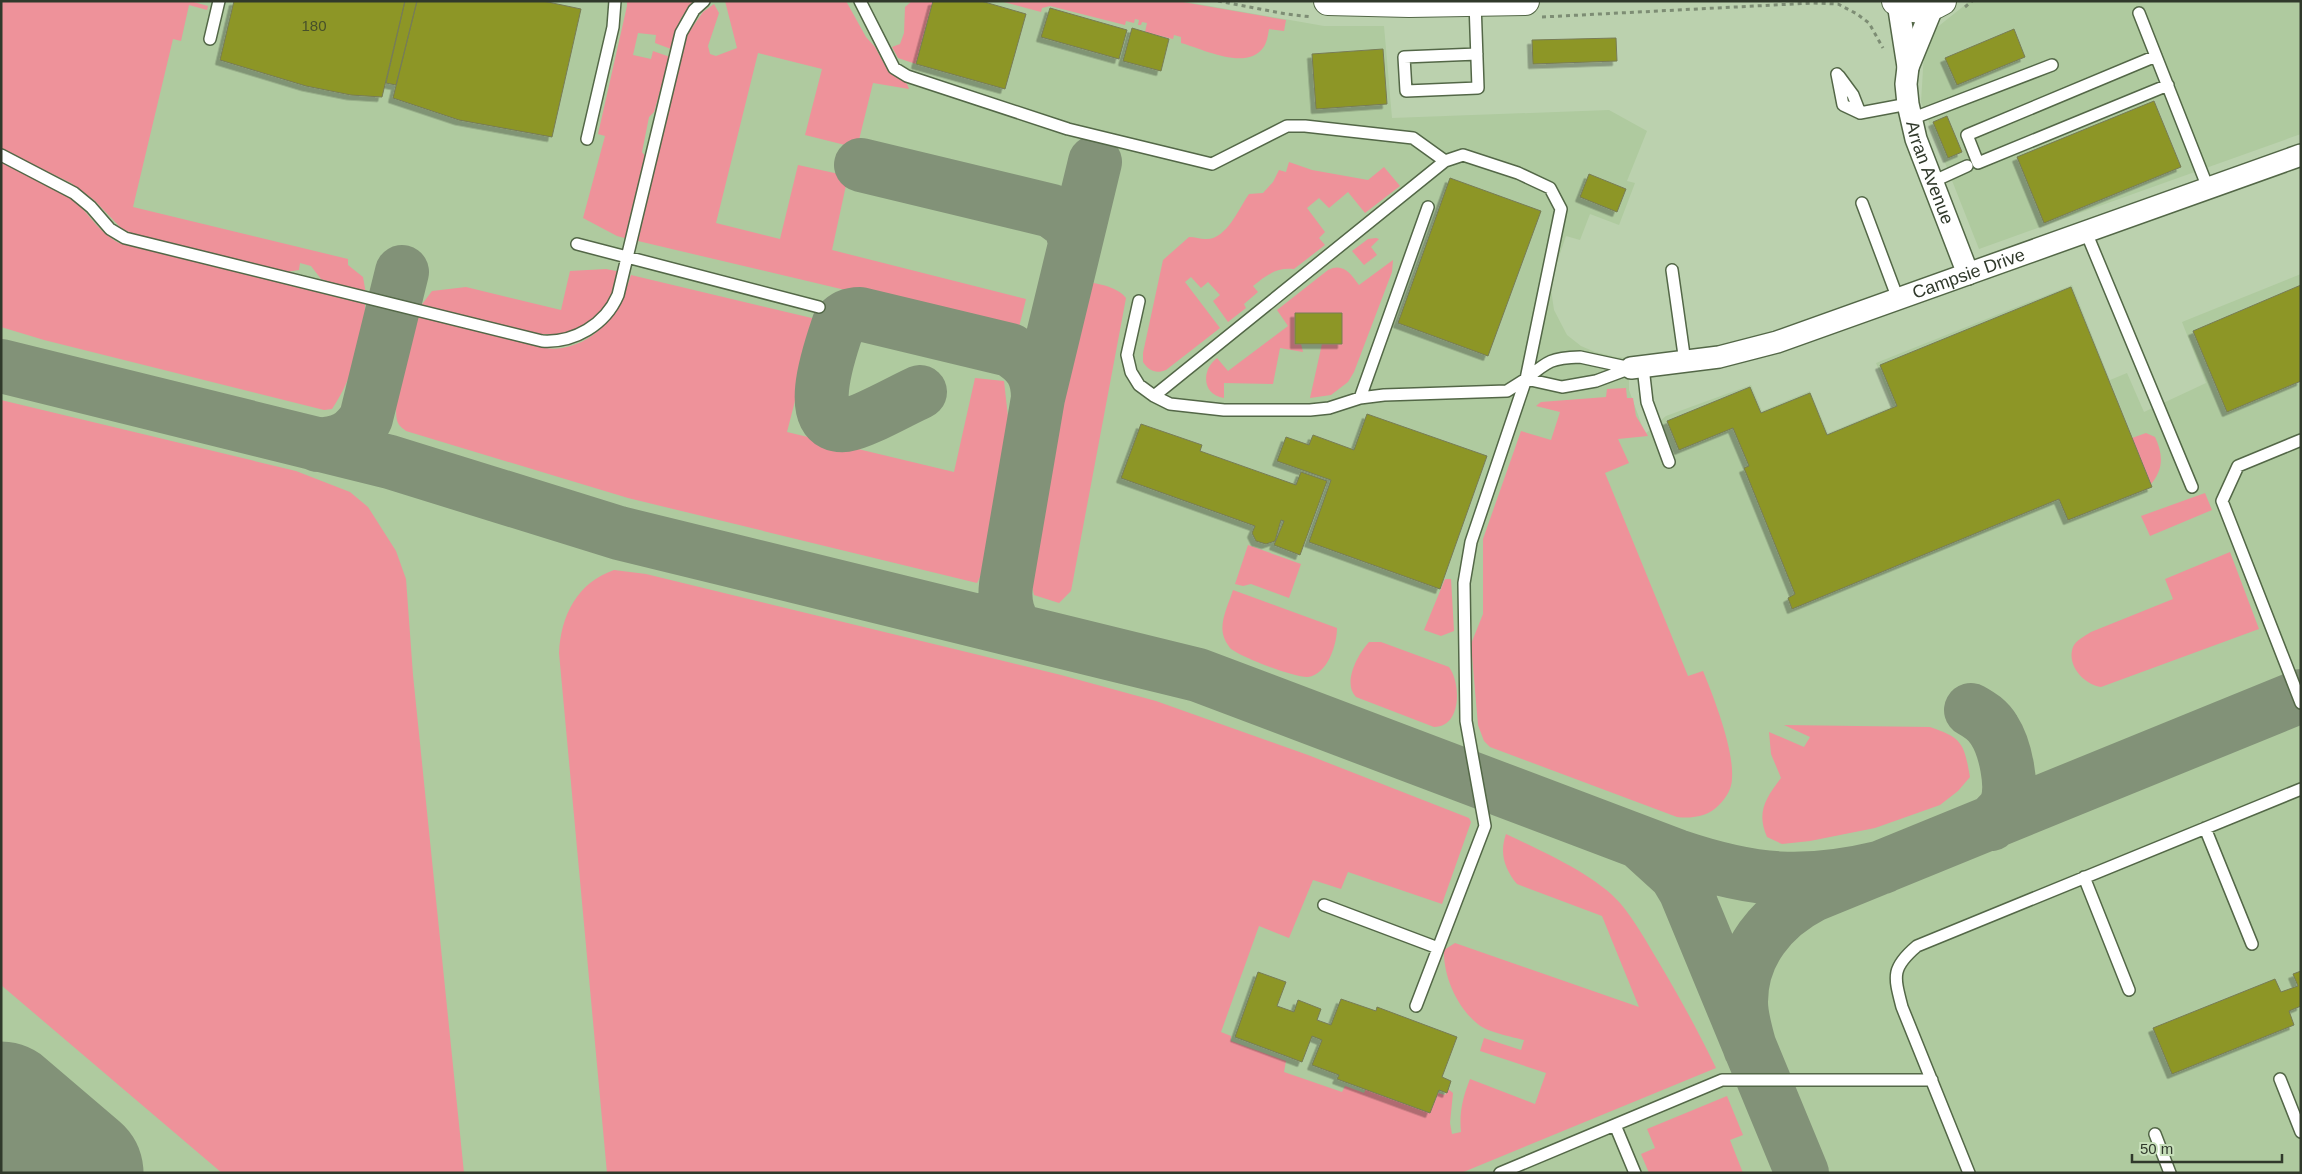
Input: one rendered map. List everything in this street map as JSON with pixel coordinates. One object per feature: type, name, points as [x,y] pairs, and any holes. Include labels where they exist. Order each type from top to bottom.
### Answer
[{"type":"street","points":[[1322,9],[1474,2],[1533,9]]},
{"type":"street","points":[[1897,2],[1915,9],[1945,7]]},
{"type":"street","name":"Arran Avenue","points":[[1897,2],[1908,67],[1906,84],[1909,111],[1932,182],[1968,274]]},
{"type":"street","name":"Arran Avenue","points":[[1908,67],[1945,7]]},
{"type":"street","name":"Campsie Drive","points":[[1636,368],[1719,357],[1777,342],[2301,156]]},
{"type":"lane","points":[[210,39],[219,1]]},
{"type":"lane","points":[[587,139],[613,27],[615,1]]},
{"type":"lane","points":[[1,155],[74,192],[91,207],[110,229],[125,238],[542,341],[567,340],[581,334],[606,316],[613,308],[628,256],[681,33],[694,10],[704,1]]},
{"type":"lane","points":[[860,1],[894,68],[907,76],[1068,129],[1212,164],[1287,126],[1305,126],[1413,138],[1445,161]]},
{"type":"lane","points":[[1474,2],[1477,54],[1478,88],[1406,92],[1404,57],[1477,54]]},
{"type":"lane","points":[[2139,13],[2208,188]]},
{"type":"lane","points":[[2156,56],[1967,135],[1978,163],[2168,85]]},
{"type":"lane","points":[[1860,113],[1909,111],[2052,65]]},
{"type":"lane","points":[[1154,396],[1445,161],[1464,155],[1518,173],[1550,188],[1561,209],[1526,379],[1471,542],[1464,584],[1466,721],[1485,826],[1416,1006]]},
{"type":"lane","points":[[1932,182],[1967,166]]},
{"type":"lane","points":[[1862,203],[1898,299]]},
{"type":"lane","points":[[1360,398],[1428,207]]},
{"type":"lane","points":[[2086,232],[2192,487]]},
{"type":"lane","points":[[576,244],[819,307]]},
{"type":"lane","points":[[1672,270],[1685,362]]},
{"type":"lane","points":[[1139,300],[1127,355],[1131,372],[1139,385],[1154,396],[1170,404],[1224,410],[1310,410],[1329,408],[1360,398],[1413,393],[1507,391],[1548,362],[1558,358],[1580,357],[1596,359],[1636,368]]},
{"type":"lane","points":[[1526,379],[1562,387],[1596,381],[1636,368]]},
{"type":"lane","points":[[1636,368],[1669,462]]},
{"type":"lane","points":[[2301,440],[2238,466],[2222,501],[2301,703]]},
{"type":"lane","points":[[1969,1173],[1902,1007],[1896,983],[1902,959],[1917,946],[2301,789]]},
{"type":"lane","points":[[2204,828],[2252,944]]},
{"type":"lane","points":[[2084,877],[2129,990]]},
{"type":"lane","points":[[1324,905],[1438,948]]},
{"type":"lane","points":[[2280,1079],[2301,1132]]},
{"type":"lane","points":[[1500,1173],[1722,1080],[1932,1080]]},
{"type":"lane","points":[[1615,1125],[1635,1173]]},
{"type":"lane","points":[[2155,1134],[2170,1173]]},
{"type":"path","points":[[1218,1],[1286,14],[1322,9]]},
{"type":"path","points":[[1945,7],[1972,1]]},
{"type":"path","points":[[1533,9],[1803,2],[1838,4],[1870,23],[1892,63],[1908,67]]},
{"type":"shaded area","points":[[1,1],[1181,1],[1324,26],[1384,26],[1392,118],[1609,110],[1647,131],[1627,181],[1635,183],[1619,225],[1590,214],[1580,240],[1566,236],[1550,283],[1554,310],[1567,335],[1581,346],[1595,352],[1629,358],[1629,390],[1645,434],[1666,416],[1751,385],[1762,411],[1810,391],[1828,433],[1893,406],[1876,363],[2072,285],[2110,380],[2127,373],[2144,412],[2206,383],[2182,322],[2301,274],[2301,1173],[1,1173]]},
{"type":"shaded area","points":[[1,1],[190,1],[208,6],[207,10],[189,5],[181,41],[173,39],[133,207],[348,259],[348,265],[363,277],[366,294],[321,279],[311,266],[300,263],[299,270],[286,272],[137,236],[121,228],[94,200],[71,183],[1,149]]},
{"type":"shaded area","points":[[627,1],[694,1],[681,18],[671,49],[655,43],[656,35],[638,33],[633,55],[651,59],[653,51],[670,57],[654,112],[649,117],[642,152],[645,156],[628,239],[617,236],[583,218],[605,136],[598,134]]},
{"type":"shaded area","points":[[725,1],[846,1],[887,69],[907,84],[909,89],[873,83],[857,148],[805,135],[822,69],[758,53],[716,223],[780,239],[798,165],[848,176],[832,250],[1026,299],[1018,331],[638,241],[671,94],[687,35],[703,12],[714,4],[719,13],[708,46],[710,54],[716,56],[737,48]]},
{"type":"shaded area","points":[[912,1],[933,1],[916,64],[898,58],[892,47],[900,44],[904,33],[905,7]]},
{"type":"shaded area","points":[[1000,1],[1177,1],[1286,20],[1284,31],[1269,29],[1263,48],[1255,55],[1246,58],[1235,58],[1181,43],[1181,37],[1174,35],[1173,39],[1145,32],[1147,23],[1142,22],[1141,25],[1138,25],[1139,20],[1135,19],[1134,23],[1126,21],[1125,25],[1050,6],[1042,8],[1041,12]]},
{"type":"shaded area","points":[[1970,1],[2301,1],[2301,134],[1979,249],[1921,102],[1925,37]]},
{"type":"shaded area","points":[[1,162],[48,184],[66,195],[99,228],[119,243],[365,304],[365,314],[354,363],[332,409],[324,410],[44,340],[1,327]]},
{"type":"shaded area","points":[[1289,162],[1312,170],[1368,180],[1384,167],[1400,186],[1365,213],[1348,192],[1329,208],[1319,198],[1307,208],[1325,232],[1319,238],[1325,245],[1294,269],[1282,269],[1267,275],[1258,282],[1253,286],[1258,292],[1244,304],[1246,308],[1228,322],[1213,301],[1220,295],[1208,282],[1201,288],[1191,277],[1185,282],[1220,328],[1166,370],[1156,372],[1150,370],[1143,362],[1143,353],[1163,260],[1189,237],[1205,239],[1219,235],[1231,223],[1249,194],[1263,193],[1273,182],[1279,170],[1286,172]]},
{"type":"shaded area","points":[[1368,239],[1379,239],[1371,247],[1377,255],[1364,265],[1352,251]]},
{"type":"shaded area","points":[[1393,260],[1392,272],[1354,372],[1348,382],[1331,395],[1310,398],[1322,344],[1342,344],[1342,313],[1296,313],[1295,343],[1301,344],[1303,352],[1280,348],[1273,384],[1224,383],[1224,398],[1211,392],[1206,381],[1206,375],[1212,363],[1217,358],[1228,371],[1288,326],[1277,310],[1328,270],[1338,267],[1342,268],[1350,273],[1359,285]]},
{"type":"shaded area","points":[[606,269],[621,272],[608,304],[596,318],[582,327],[568,332],[537,334],[420,307],[432,291],[466,287],[561,310],[570,271]]},
{"type":"shaded area","points":[[631,275],[816,319],[787,432],[954,472],[975,378],[1004,381],[1010,435],[997,544],[977,583],[628,498],[406,431],[399,424],[396,415],[399,387],[417,315],[535,346],[555,349],[562,348],[588,339],[607,322],[615,312]]},
{"type":"shaded area","points":[[1080,282],[1098,284],[1117,290],[1126,298],[1071,591],[1059,603],[1034,595],[1028,568],[1076,288]]},
{"type":"shaded area","points":[[1626,388],[1627,398],[1633,398],[1636,416],[1648,436],[1618,439],[1629,463],[1605,473],[1688,676],[1703,671],[1727,739],[1732,766],[1731,785],[1722,802],[1710,812],[1688,818],[1677,817],[1490,747],[1484,741],[1478,725],[1471,644],[1483,614],[1483,539],[1521,431],[1551,440],[1560,412],[1536,406],[1541,402],[1606,397],[1607,389]]},
{"type":"shaded area","points":[[1,400],[296,471],[350,492],[368,507],[396,551],[406,579],[413,675],[464,1173],[222,1173],[1,985]]},
{"type":"shaded area","points":[[2146,433],[2155,437],[2161,455],[2158,473],[2151,484],[2132,438]]},
{"type":"shaded area","points":[[2205,493],[2212,510],[2150,536],[2141,516]]},
{"type":"shaded area","points":[[1248,545],[1301,564],[1289,598],[1251,584],[1243,586],[1235,584]]},
{"type":"shaded area","points":[[2230,552],[2259,629],[2101,687],[2089,683],[2078,673],[2072,661],[2072,654],[2073,647],[2078,640],[2091,632],[2173,599],[2165,579]]},
{"type":"shaded area","points":[[614,570],[646,574],[1061,675],[1156,701],[1308,755],[1469,818],[1471,822],[1442,904],[1348,872],[1341,889],[1313,880],[1289,938],[1259,926],[1221,1032],[1231,1036],[1231,1041],[1286,1061],[1284,1072],[1342,1092],[1345,1086],[1364,1093],[1366,1089],[1430,1113],[1438,1093],[1445,1095],[1448,1089],[1453,1093],[1450,1123],[1452,1134],[1461,1132],[1462,1105],[1470,1079],[1535,1104],[1546,1073],[1480,1051],[1484,1038],[1521,1050],[1524,1040],[1483,1028],[1471,1018],[1458,1001],[1449,981],[1444,960],[1444,950],[1455,943],[1639,1007],[1602,916],[1517,884],[1509,873],[1504,861],[1503,848],[1506,834],[1551,855],[1582,873],[1610,893],[1620,903],[1666,974],[1716,1068],[1461,1173],[607,1173],[559,653],[563,626],[573,602],[590,583]]},
{"type":"shaded area","points":[[1445,579],[1451,579],[1454,631],[1441,636],[1424,630]]},
{"type":"shaded area","points":[[1233,590],[1337,628],[1333,650],[1321,670],[1315,675],[1308,677],[1292,674],[1256,661],[1230,648],[1224,638],[1222,629]]},
{"type":"shaded area","points":[[1369,642],[1381,642],[1449,667],[1456,683],[1457,693],[1454,712],[1450,720],[1443,725],[1434,727],[1356,697],[1352,691],[1351,677],[1356,661]]},
{"type":"shaded area","points":[[1784,725],[1930,727],[1949,735],[1960,744],[1966,757],[1970,777],[1958,791],[1940,805],[1875,828],[1810,841],[1782,844],[1767,837],[1762,820],[1767,799],[1781,778],[1771,754],[1769,732],[1804,747],[1810,737]]},
{"type":"shaded area","points":[[1727,1096],[1743,1135],[1730,1140],[1743,1173],[1649,1173],[1641,1154],[1655,1148],[1647,1129]]},
{"type":"building","points":[[234,1],[405,1],[382,97],[351,95],[306,86],[220,60]]},
{"type":"building","points":[[405,1],[417,1],[396,85],[386,83]]},
{"type":"building","points":[[417,1],[543,1],[581,9],[552,137],[459,120],[393,98]]},
{"type":"building","points":[[933,1],[981,1],[1026,14],[1005,89],[916,64]]},
{"type":"building","points":[[1050,8],[1127,30],[1119,59],[1041,37]]},
{"type":"building","points":[[1132,28],[1169,39],[1161,71],[1123,61]]},
{"type":"building","points":[[2014,29],[2025,57],[1957,85],[1945,58]]},
{"type":"building","points":[[1616,38],[1617,61],[1533,64],[1532,40]]},
{"type":"building","points":[[1383,49],[1387,104],[1316,109],[1312,54]]},
{"type":"building","points":[[2154,101],[2181,167],[2044,223],[2017,157]]},
{"type":"building","points":[[1947,116],[1962,152],[1948,158],[1933,122]]},
{"type":"building","points":[[1589,174],[1626,189],[1617,212],[1580,197]]},
{"type":"building","points":[[1450,178],[1541,211],[1488,356],[1398,323]]},
{"type":"building","points":[[2301,285],[2301,381],[2227,412],[2193,331]]},
{"type":"building","points":[[2071,287],[2152,487],[2068,520],[2059,499],[1792,609],[1788,598],[1795,594],[1744,468],[1749,466],[1733,428],[1679,450],[1667,421],[1750,387],[1761,413],[1810,393],[1827,435],[1897,406],[1880,365]]},
{"type":"building","points":[[1295,313],[1342,313],[1342,344],[1295,344]]},
{"type":"building","points":[[1367,414],[1487,456],[1440,589],[1309,542],[1331,480],[1277,461],[1286,437],[1309,445],[1313,435],[1354,450]]},
{"type":"building","points":[[1141,424],[1202,445],[1200,451],[1296,485],[1301,472],[1327,481],[1300,555],[1274,545],[1284,521],[1281,520],[1275,541],[1266,544],[1256,541],[1252,533],[1255,526],[1121,478]]},
{"type":"building","points":[[2301,971],[2301,1006],[2289,1011],[2294,1025],[2172,1074],[2153,1028],[2275,979],[2281,992],[2298,986],[2293,974]]},
{"type":"building","points":[[1258,972],[1286,982],[1277,1006],[1294,1012],[1298,1000],[1321,1009],[1317,1020],[1331,1025],[1341,999],[1376,1011],[1377,1007],[1457,1037],[1442,1077],[1451,1081],[1447,1093],[1439,1090],[1430,1113],[1337,1079],[1339,1075],[1312,1065],[1322,1040],[1312,1036],[1302,1062],[1235,1037]]},
{"type":"taxiway","points":[[1021,631],[1012,622],[1008,610],[1006,585],[1038,398],[1095,162]]},
{"type":"taxiway","points":[[861,165],[1052,211],[1071,225],[1075,243]]},
{"type":"taxiway","points":[[318,445],[334,443],[352,435],[366,418],[402,272]]},
{"type":"taxiway","points":[[920,392],[872,416],[853,423],[846,425],[832,423],[825,414],[822,400],[823,384],[826,366],[839,323],[848,316],[860,314],[1010,350],[1023,359],[1032,370],[1038,390],[1038,398]]},
{"type":"taxiway","points":[[1,366],[390,462],[619,533],[1198,675],[1705,865],[1755,876],[1803,879],[1855,873],[1883,867]]},
{"type":"taxiway","points":[[1750,1048],[1741,1008],[1742,984],[1746,968],[1753,952],[1772,925],[1798,904],[1813,895],[2301,696]]},
{"type":"taxiway","points":[[1971,710],[1984,718],[1998,737],[2005,756],[2009,778],[2006,806],[1991,824]]},
{"type":"taxiway","points":[[1643,845],[1676,875],[1685,890],[1802,1173]]},
{"type":"runway","points":[[1,1109],[76,1173]]}]
